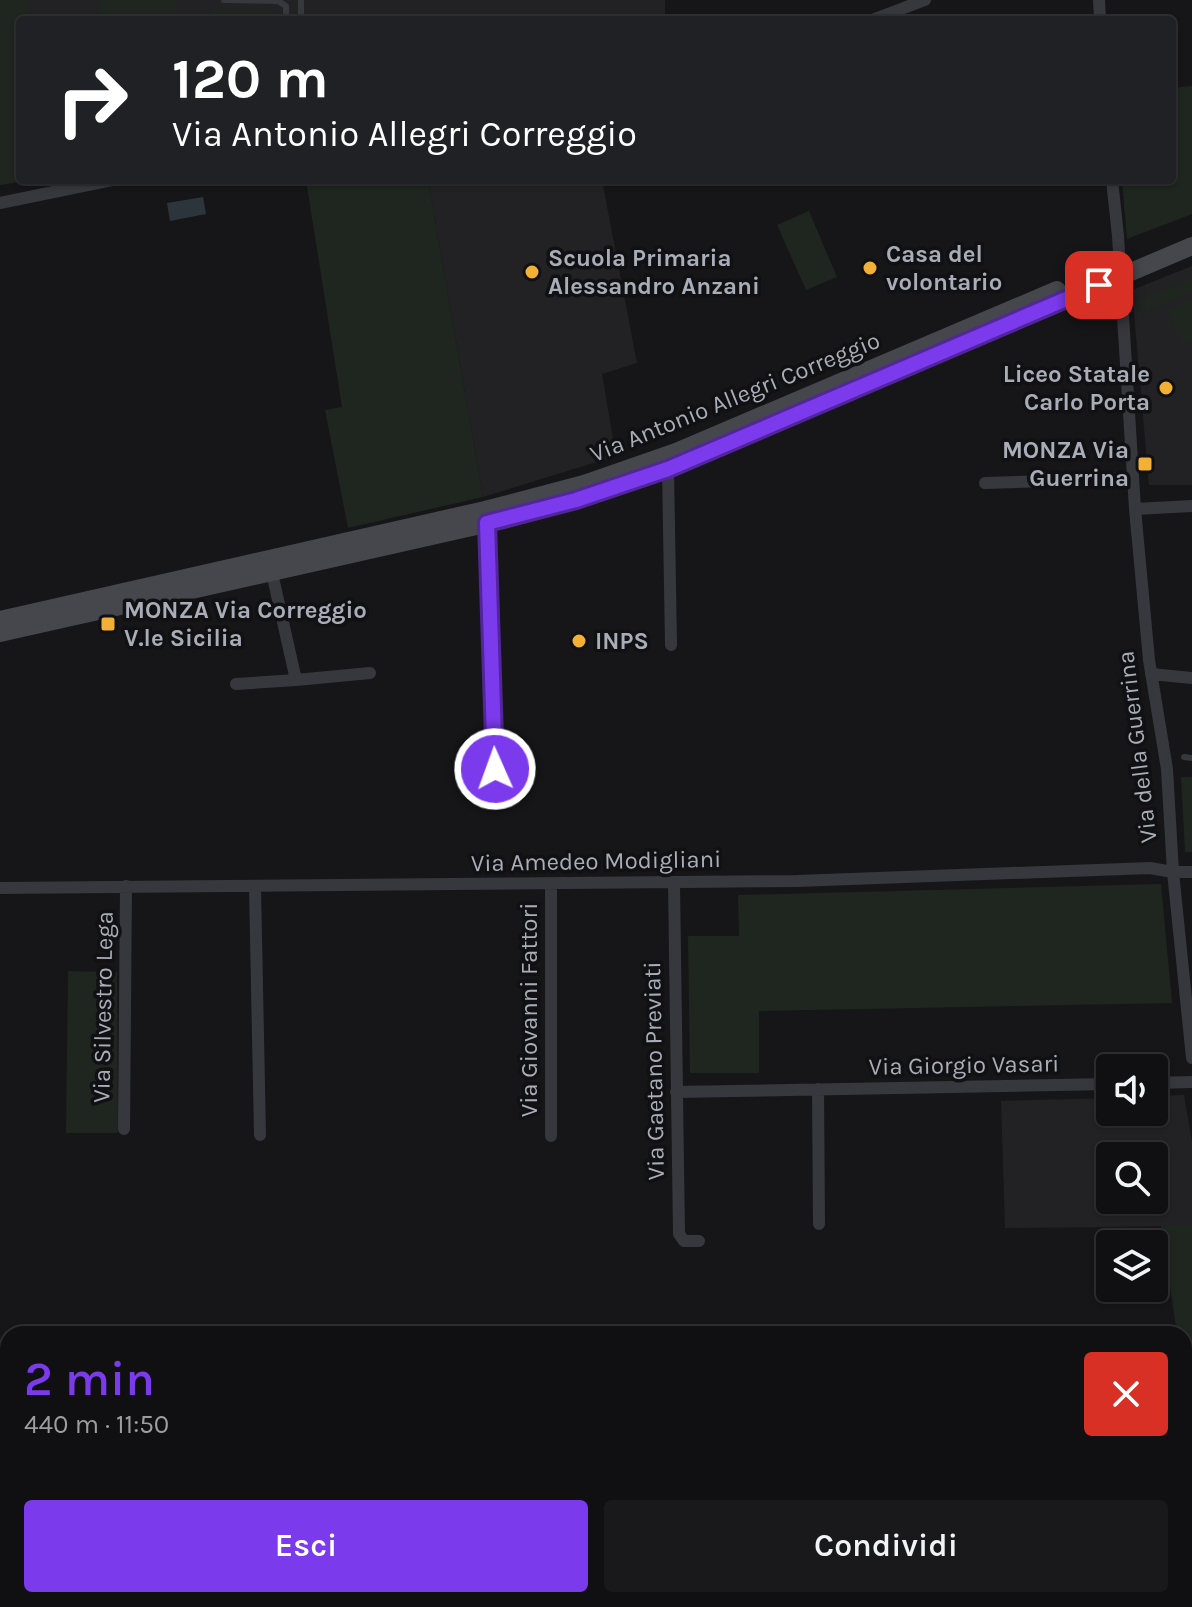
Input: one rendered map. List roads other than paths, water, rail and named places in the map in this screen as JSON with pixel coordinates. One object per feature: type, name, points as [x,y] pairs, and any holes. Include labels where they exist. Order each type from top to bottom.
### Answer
[{"type":"street","points":[[883,16],[925,0]]},
{"type":"street","points":[[0,203],[93,184]]},
{"type":"street","name":"Via della Guerrina","points":[[1112,184],[1135,509],[1151,674],[1167,769],[1173,872],[1192,1058]]},
{"type":"street","name":"Via Antonio Allegri Correggio","points":[[0,620],[486,512],[570,502],[668,469],[1120,270],[1192,233]]},
{"type":"street","name":"Via Antonio Allegri Correggio","points":[[0,633],[272,573],[595,480],[676,452],[1120,270],[1192,246]]},
{"type":"street","name":"Via Antonio Allegri Correggio","points":[[668,469],[671,645]]},
{"type":"street","points":[[985,483],[1133,478]]},
{"type":"street","points":[[1135,509],[1192,506]]},
{"type":"street","points":[[486,512],[495,769]]},
{"type":"street","points":[[272,573],[296,680]]},
{"type":"street","points":[[236,684],[370,673]]},
{"type":"street","points":[[1151,674],[1192,678]]},
{"type":"street","name":"Via Amedeo Modigliani","points":[[0,888],[674,883],[974,877],[1150,868],[1192,872]]},
{"type":"street","name":"Via Gaetano Previati","points":[[674,883],[679,1234],[684,1241],[699,1241]]},
{"type":"street","name":"Via Giovanni Fattori","points":[[551,884],[551,1136]]},
{"type":"street","name":"Via Silvestro Lega","points":[[124,1129],[126,886]]},
{"type":"street","points":[[255,887],[260,1135]]},
{"type":"street","points":[[1168,1083],[1192,1082]]},
{"type":"street","name":"Via Giorgio Vasari","points":[[676,1092],[1096,1084]]},
{"type":"street","points":[[818,1089],[819,1224]]},
{"type":"lane","points":[[224,0],[278,1],[286,6],[286,16]]},
{"type":"place","name":"Casa del volontario","points":[[870,268]]},
{"type":"place","name":"Scuola Primaria Alessandro Anzani","points":[[532,272]]},
{"type":"place","name":"Liceo Statale Carlo Porta","points":[[1166,388]]},
{"type":"place","name":"MONZA Via Guerrina","points":[[1145,464]]},
{"type":"place","name":"MONZA Via Correggio V.le Sicilia","points":[[108,624]]},
{"type":"place","name":"INPS","points":[[579,641]]}]
